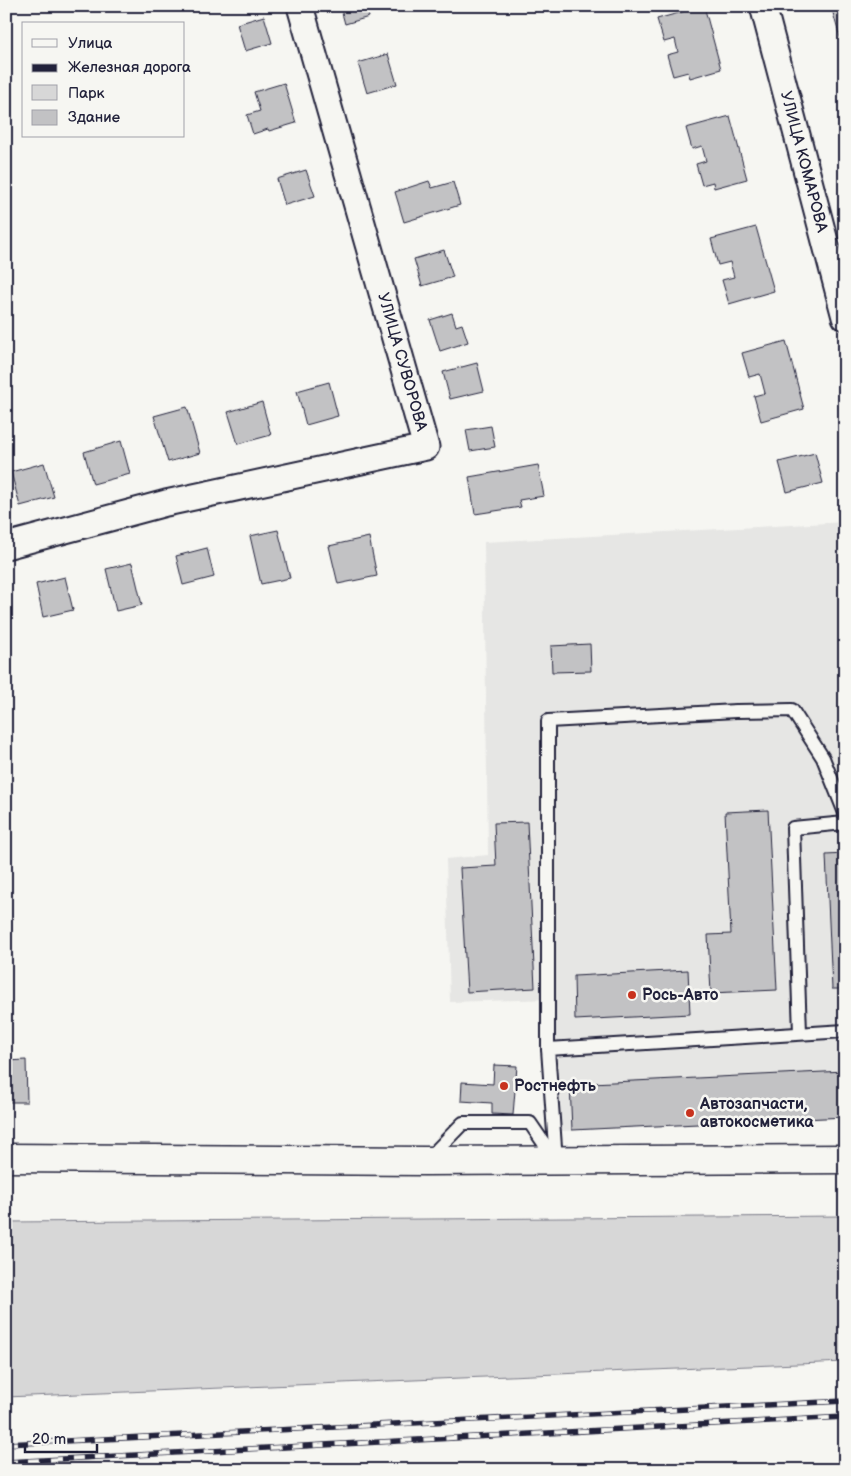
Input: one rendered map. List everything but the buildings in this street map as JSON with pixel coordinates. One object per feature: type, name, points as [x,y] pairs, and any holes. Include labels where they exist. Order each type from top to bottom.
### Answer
[{"type":"main road","points":[[6,1158],[426,1161],[845,1159]]},
{"type":"street","name":"УЛИЦА СУВОРОВА","points":[[6,546],[166,503],[426,447],[300,6]]},
{"type":"street","name":"УЛИЦА КОМАРОВА","points":[[763,6],[845,318]]},
{"type":"lane","points":[[556,1161],[548,1049],[548,721],[736,711],[792,710],[823,758],[845,812]]},
{"type":"lane","points":[[800,1033],[793,828],[845,823]]},
{"type":"lane","points":[[548,1049],[845,1030]]},
{"type":"lane","points":[[426,1161],[463,1124],[530,1123],[556,1161]]},
{"type":"shaded area","points":[[845,522],[845,1118],[561,1131],[554,999],[450,1002],[446,859],[488,855],[484,542]]},
{"type":"green space","points":[[845,1216],[845,1362],[6,1397],[6,1222]]},
{"type":"railway","points":[[6,1444],[845,1401]]},
{"type":"railway","points":[[6,1462],[845,1417]]},
{"type":"place","name":"Рось-Авто","points":[[632,995]]},
{"type":"place","name":"Ростнефть","points":[[504,1086]]},
{"type":"place","name":"Автозапчасти, автокосметика","points":[[690,1113]]}]
